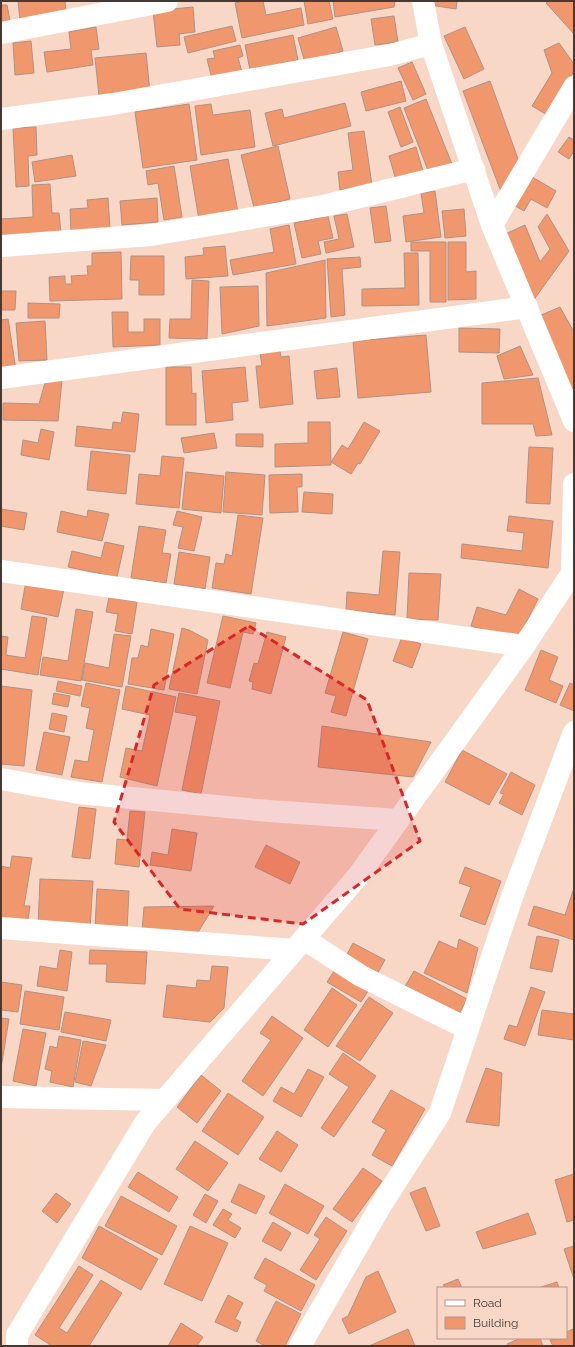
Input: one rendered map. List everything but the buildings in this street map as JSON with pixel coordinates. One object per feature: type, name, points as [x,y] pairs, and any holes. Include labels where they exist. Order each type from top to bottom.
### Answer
[{"type":"street","points":[[1,33],[167,1]]},
{"type":"street","points":[[423,1],[431,44],[492,225],[574,420]]},
{"type":"street","points":[[1,119],[113,104],[390,55],[431,44]]},
{"type":"street","points":[[492,225],[574,87]]},
{"type":"street","points":[[1,246],[150,235],[323,206],[474,169]]},
{"type":"street","points":[[1,378],[527,307]]},
{"type":"street","points":[[17,1346],[17,1335],[145,1123],[358,876],[524,646],[572,573],[574,484]]},
{"type":"street","points":[[1,571],[524,646]]},
{"type":"street","points":[[300,1346],[381,1204],[440,1113],[512,897],[574,732]]},
{"type":"street","points":[[1,779],[79,793],[269,811],[398,820]]},
{"type":"street","points":[[1,928],[299,945],[468,1029]]},
{"type":"street","points":[[1,1097],[164,1100]]},
{"type":"highlighted area","points":[[249,626],[367,700],[420,841],[303,924],[180,909],[114,822],[154,685]]}]
